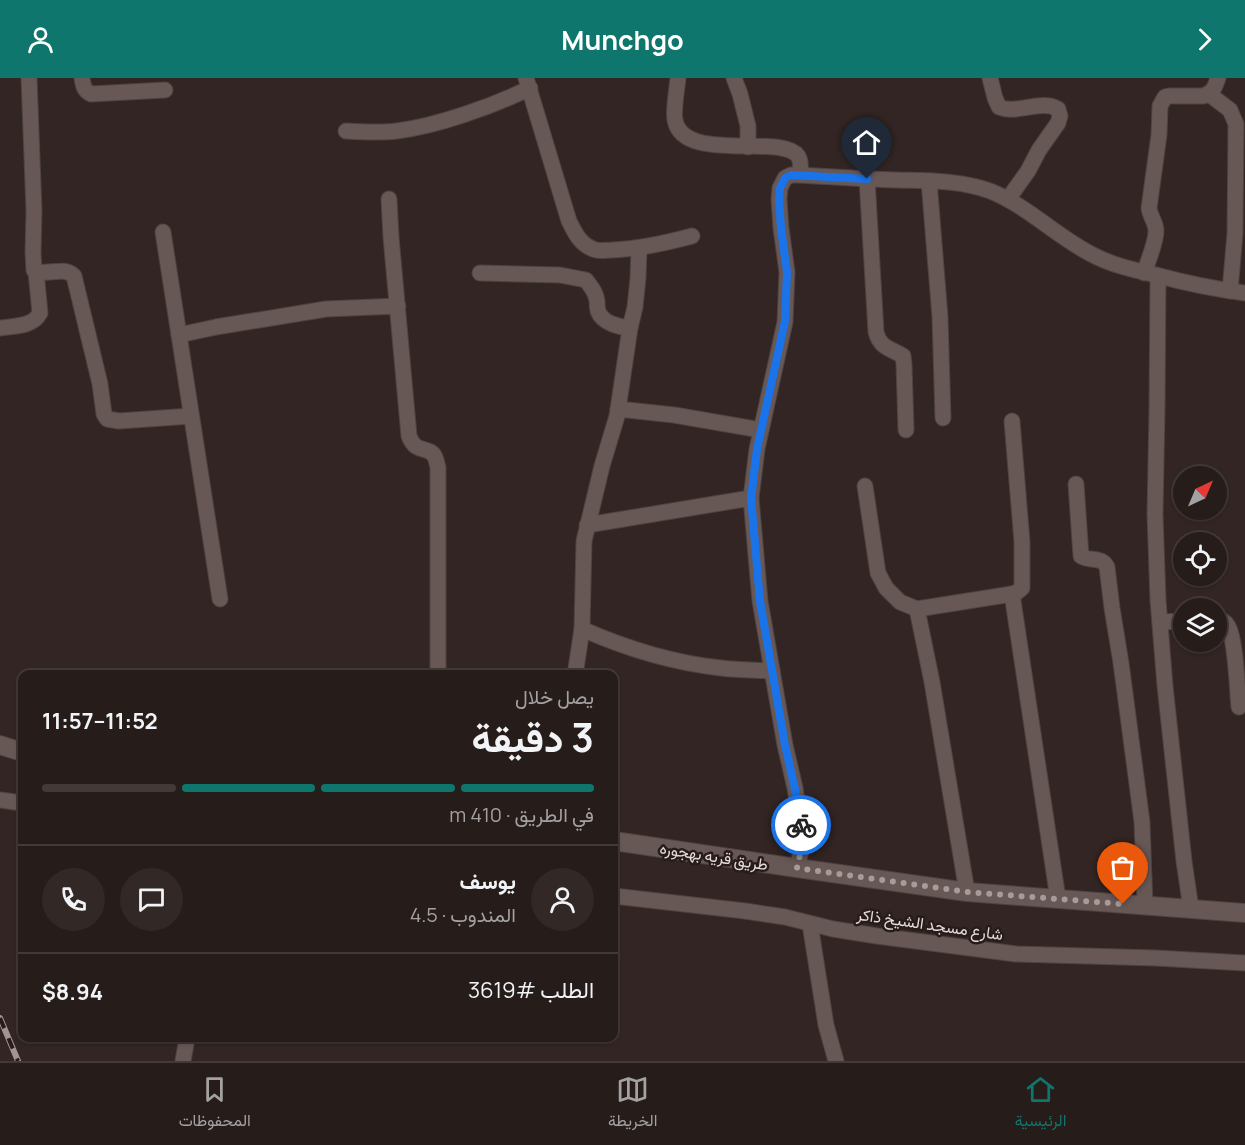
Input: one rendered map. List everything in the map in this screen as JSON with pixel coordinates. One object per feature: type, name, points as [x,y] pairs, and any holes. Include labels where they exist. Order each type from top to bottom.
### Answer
[{"type":"street","points":[[0,328],[31,323],[39,317],[40,313],[36,272],[33,264],[34,211],[29,78]]},
{"type":"street","points":[[82,78],[84,88],[91,94],[165,90]]},
{"type":"street","points":[[678,78],[675,120],[684,135],[700,143],[769,147],[792,152],[798,156],[801,163],[800,175]]},
{"type":"street","points":[[734,78],[748,126],[748,147]]},
{"type":"street","points":[[990,78],[999,107],[1006,110],[1054,106],[1058,109],[1060,116],[1028,171],[1008,199]]},
{"type":"street","points":[[1191,909],[1165,686],[1160,622],[1155,514],[1157,399],[1151,274],[1156,234],[1155,222],[1151,218],[1149,208],[1159,135],[1160,106],[1165,97],[1169,96],[1209,94],[1214,89],[1218,78]]},
{"type":"street","points":[[346,130],[379,132],[414,128],[514,96],[528,83],[569,221],[576,236],[583,244],[596,250],[639,248],[692,236]]},
{"type":"street","points":[[797,868],[802,834],[760,601],[751,498],[761,430],[785,321],[787,272],[779,199],[780,188],[785,178],[800,175],[970,185],[1008,199],[1092,255],[1151,274],[1237,292],[1236,124],[1230,110],[1209,94]]},
{"type":"street","points":[[867,179],[876,332],[884,347],[903,356],[906,430]]},
{"type":"street","points":[[929,181],[940,317],[943,418]]},
{"type":"street","points":[[389,199],[409,436],[416,447],[431,452],[438,466],[438,670]]},
{"type":"street","points":[[163,232],[220,599]]},
{"type":"street","points":[[576,670],[582,628],[584,541],[618,409],[635,307],[639,248]]},
{"type":"street","points":[[36,272],[68,271],[74,276],[100,384],[104,414],[107,418],[119,421],[191,416]]},
{"type":"street","points":[[480,273],[560,275],[586,280],[596,295],[601,316],[610,323],[630,328]]},
{"type":"street","points":[[179,335],[326,309],[398,306]]},
{"type":"street","points":[[618,409],[674,415],[761,430]]},
{"type":"street","points":[[865,486],[878,573],[886,588],[900,602],[917,609],[1020,591],[1023,586],[1022,542],[1012,421]]},
{"type":"street","points":[[1076,484],[1081,556],[1102,560],[1107,567],[1142,822],[1145,906]]},
{"type":"street","points":[[587,525],[751,498]]},
{"type":"street","points":[[1012,594],[1058,899]]},
{"type":"street","points":[[917,609],[932,682],[967,892]]},
{"type":"street","points":[[1160,622],[1173,621]]},
{"type":"street","points":[[1227,625],[1233,645],[1239,707]]},
{"type":"street","points":[[582,628],[608,640],[694,664],[772,671]]},
{"type":"street","points":[[0,745],[18,751]]},
{"type":"street","points":[[0,800],[18,802]]},
{"type":"street","name":"طريق قريه بهجوره","points":[[618,842],[967,892],[1245,913]]},
{"type":"street","name":"شارع مسجد الشيخ ذاكر","points":[[618,896],[745,910],[877,936],[1016,954],[1245,963]]},
{"type":"street","points":[[810,924],[826,1024],[836,1061]]},
{"type":"street","points":[[183,1061],[186,1042]]},
{"type":"railway","points":[[0,1018],[18,1061]]},
{"type":"way so far","points":[[801,825],[802,846],[797,868],[967,892],[1123,904]]},
{"type":"route","points":[[801,825],[760,601],[751,498],[757,449],[785,321],[787,272],[781,228],[780,188],[785,178],[791,175],[867,179]]}]
